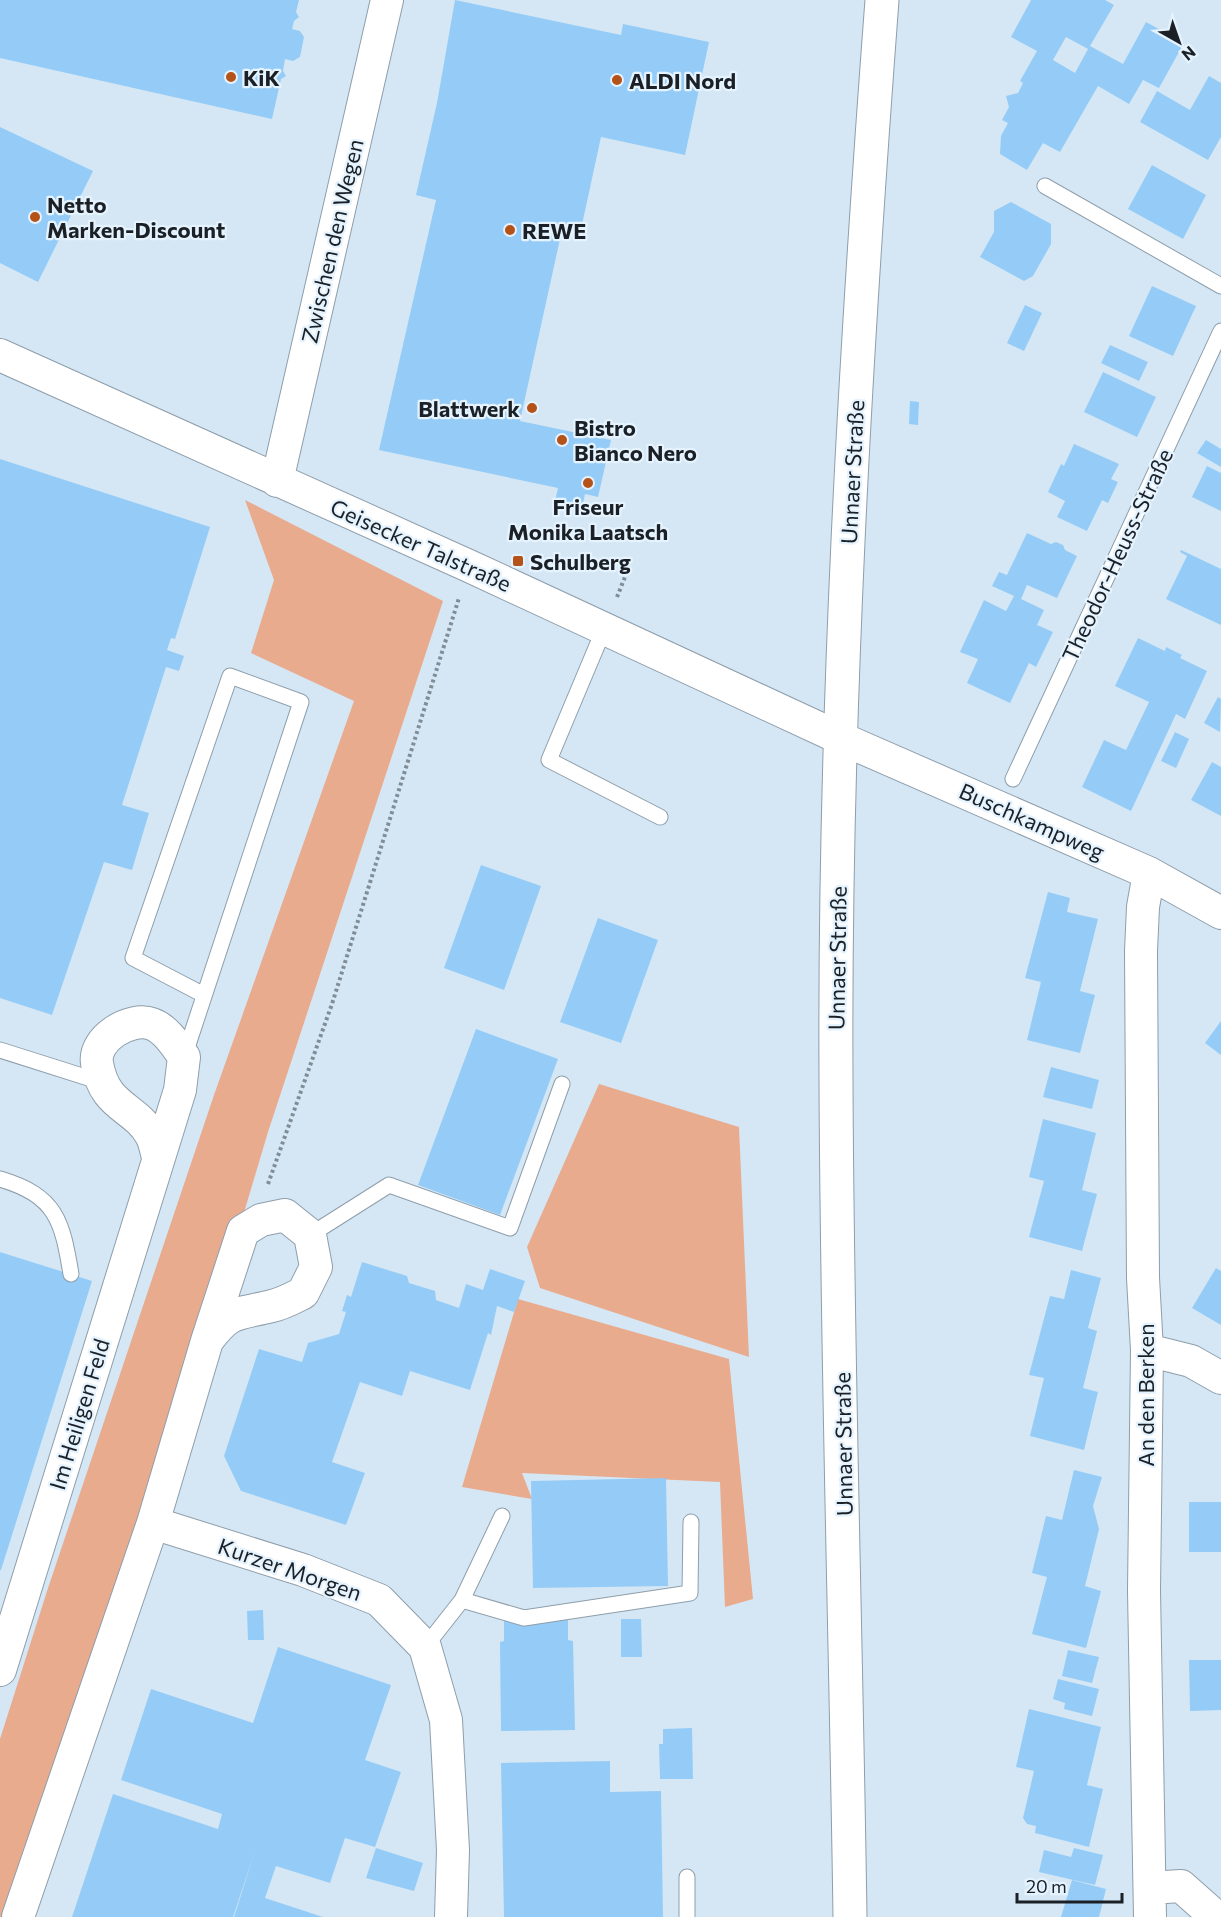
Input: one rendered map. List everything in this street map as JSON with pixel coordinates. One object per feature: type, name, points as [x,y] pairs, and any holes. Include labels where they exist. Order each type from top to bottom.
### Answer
[{"type":"main road","name":"Unnaer Straße","points":[[850,1917],[836,1079],[840,738],[858,363],[882,0]]},
{"type":"street","name":"Zwischen den Wegen","points":[[277,481],[387,0]]},
{"type":"street","name":"Geisecker Talstraße","points":[[0,355],[469,566],[840,738]]},
{"type":"street","name":"Buschkampweg","points":[[840,738],[1149,873],[1221,912]]},
{"type":"street","name":"An den Berken","points":[[1149,873],[1143,907],[1141,951],[1143,1278],[1147,1350],[1144,1591],[1150,1902]]},
{"type":"street","points":[[158,1157],[151,1135],[117,1104],[101,1082],[96,1060],[107,1036],[128,1022],[152,1024],[171,1038],[184,1057]]},
{"type":"street","name":"Im Heiligen Feld","points":[[0,1670],[180,1090],[184,1057]]},
{"type":"street","points":[[18,1917],[153,1523],[207,1341],[243,1231],[254,1224],[285,1215],[310,1235],[316,1267],[303,1293],[273,1306],[240,1311],[221,1323],[207,1341]]},
{"type":"street","points":[[1147,1350],[1191,1361],[1221,1378]]},
{"type":"street","name":"Kurzer Morgen","points":[[153,1523],[303,1570],[379,1600],[425,1647],[446,1720],[453,1850],[451,1917]]},
{"type":"street","points":[[1150,1902],[1180,1886],[1216,1917]]},
{"type":"lane","points":[[1045,186],[1221,286]]},
{"type":"lane","name":"Theodor-Heuss-Straße","points":[[1013,779],[1221,331]]},
{"type":"lane","points":[[604,629],[549,760],[660,817]]},
{"type":"lane","points":[[184,1057],[301,702],[231,676],[133,958],[204,996]]},
{"type":"lane","points":[[0,1050],[101,1082]]},
{"type":"lane","points":[[310,1235],[389,1185],[510,1228],[562,1084]]},
{"type":"lane","points":[[0,1179],[18,1185],[51,1207],[64,1232],[70,1274]]},
{"type":"lane","points":[[425,1647],[462,1600],[502,1516]]},
{"type":"lane","points":[[462,1600],[524,1618],[690,1593],[691,1522]]},
{"type":"lane","points":[[687,1877],[687,1917]]},
{"type":"path","points":[[254,1224],[332,1004],[469,566]]},
{"type":"shaded area","points":[[245,500],[443,601],[268,1132],[214,1313],[4,1917],[0,1917],[0,1739],[48,1588],[214,1095],[354,701],[251,653],[274,580]]},
{"type":"shaded area","points":[[599,1084],[739,1127],[749,1357],[540,1288],[527,1247]]},
{"type":"shaded area","points":[[518,1299],[729,1359],[753,1599],[725,1607],[720,1482],[522,1473],[532,1499],[462,1487]]},
{"type":"building","points":[[0,0],[299,0],[296,12],[299,17],[294,21],[292,29],[300,31],[304,37],[300,57],[293,61],[285,59],[283,71],[286,76],[281,79],[272,119],[0,58]]},
{"type":"building","points":[[455,0],[621,35],[623,24],[709,42],[685,155],[601,137],[580,234],[562,230],[520,421],[611,440],[598,497],[585,494],[582,508],[555,501],[558,488],[379,450],[436,200],[416,195],[437,103]]},
{"type":"building","points":[[1031,0],[1105,0],[1114,5],[1090,46],[1123,64],[1146,22],[1184,43],[1159,88],[1143,80],[1129,104],[1098,86],[1060,152],[1043,143],[1027,170],[1000,154],[1001,136],[1008,123],[1002,120],[1009,107],[1006,96],[1018,93],[1023,83],[1020,81],[1037,51],[1011,37]],"holes":[[[1066,37],[1088,49],[1075,73],[1053,60]]]},
{"type":"building","points":[[1209,76],[1221,83],[1221,137],[1208,160],[1140,122],[1157,91],[1190,110]]},
{"type":"building","name":"Netto Marken-Discount","points":[[0,127],[93,171],[38,282],[0,263]]},
{"type":"building","points":[[1152,165],[1206,195],[1183,239],[1128,209]]},
{"type":"building","points":[[1011,202],[1051,224],[1051,244],[1033,276],[1024,281],[980,257],[994,232],[994,211]]},
{"type":"building","points":[[1152,286],[1196,306],[1173,356],[1129,336]]},
{"type":"building","points":[[1025,305],[1042,313],[1024,351],[1007,343]]},
{"type":"building","points":[[1110,345],[1148,362],[1139,381],[1101,363]]},
{"type":"building","points":[[1103,372],[1156,397],[1137,437],[1084,412]]},
{"type":"building","points":[[910,401],[919,402],[918,425],[909,424]]},
{"type":"building","points":[[1206,440],[1221,449],[1221,467],[1197,453]]},
{"type":"building","points":[[1074,444],[1119,464],[1111,479],[1118,482],[1108,503],[1102,500],[1087,531],[1057,517],[1065,501],[1048,492],[1061,464],[1064,466]]},
{"type":"building","points":[[0,459],[210,527],[175,639],[171,638],[167,650],[184,656],[179,671],[166,667],[122,805],[149,813],[132,870],[104,862],[52,1015],[0,998]]},
{"type":"building","points":[[1207,466],[1221,473],[1221,511],[1192,497]]},
{"type":"building","points":[[1027,533],[1051,544],[1056,542],[1063,545],[1065,550],[1077,556],[1057,598],[1027,585],[1021,599],[1044,610],[1037,625],[1053,632],[1036,667],[1029,663],[1010,703],[967,683],[978,659],[960,652],[984,600],[1006,611],[1014,596],[992,586],[999,572],[1007,575]]},
{"type":"building","points":[[1181,550],[1221,569],[1221,625],[1166,599],[1187,556],[1180,552]]},
{"type":"building","points":[[1138,638],[1165,651],[1166,647],[1182,655],[1180,658],[1207,671],[1185,719],[1176,714],[1131,811],[1082,787],[1104,740],[1126,750],[1149,702],[1115,686]]},
{"type":"building","points":[[1218,697],[1221,699],[1220,732],[1204,723]]},
{"type":"building","points":[[1175,732],[1189,739],[1176,768],[1161,761]]},
{"type":"building","points":[[1212,762],[1221,767],[1221,816],[1191,800]]},
{"type":"building","points":[[481,865],[541,886],[504,990],[444,968]]},
{"type":"building","points":[[1048,892],[1070,898],[1067,912],[1098,919],[1080,991],[1095,995],[1080,1053],[1027,1040],[1041,982],[1025,978]]},
{"type":"building","points":[[598,918],[658,940],[621,1043],[560,1022]]},
{"type":"building","points":[[1221,1021],[1221,1055],[1205,1043]]},
{"type":"building","points":[[476,1029],[558,1059],[500,1215],[418,1185]]},
{"type":"building","points":[[1051,1067],[1099,1080],[1092,1109],[1043,1097]]},
{"type":"building","points":[[1043,1119],[1096,1133],[1082,1190],[1097,1194],[1082,1251],[1029,1237],[1044,1181],[1029,1177]]},
{"type":"building","points":[[0,1252],[92,1281],[1,1570],[0,1570]]},
{"type":"building","points":[[362,1262],[407,1276],[409,1283],[435,1291],[436,1300],[459,1308],[466,1284],[483,1290],[490,1269],[525,1281],[514,1312],[497,1306],[491,1335],[488,1333],[470,1390],[410,1371],[402,1396],[360,1382],[332,1462],[365,1473],[346,1525],[241,1491],[224,1456],[259,1349],[302,1362],[308,1343],[339,1334],[346,1312],[342,1311],[347,1295],[351,1297]]},
{"type":"building","points":[[1216,1268],[1221,1271],[1221,1325],[1192,1308]]},
{"type":"building","points":[[1071,1270],[1101,1278],[1088,1328],[1097,1331],[1083,1388],[1098,1392],[1084,1450],[1030,1436],[1044,1378],[1029,1375],[1050,1296],[1064,1299]]},
{"type":"building","points":[[1074,1470],[1102,1477],[1093,1506],[1099,1529],[1085,1586],[1101,1591],[1086,1648],[1032,1634],[1047,1577],[1032,1573],[1046,1516],[1062,1520]]},
{"type":"building","points":[[666,1478],[668,1586],[533,1588],[531,1481]]},
{"type":"building","points":[[1189,1502],[1221,1502],[1221,1552],[1189,1552]]},
{"type":"building","points":[[263,1610],[264,1640],[248,1640],[247,1611]]},
{"type":"building","points":[[524,1618],[568,1620],[568,1640],[573,1641],[575,1730],[501,1731],[500,1642],[504,1641],[504,1621]]},
{"type":"building","points":[[621,1619],[641,1619],[642,1657],[621,1657]]},
{"type":"building","points":[[278,1647],[391,1685],[365,1760],[401,1772],[375,1847],[345,1838],[330,1883],[276,1866],[265,1898],[323,1917],[234,1917],[255,1851],[233,1917],[72,1917],[113,1794],[218,1829],[222,1814],[121,1780],[151,1689],[253,1723]]},
{"type":"building","points":[[1068,1650],[1099,1657],[1092,1683],[1062,1676]]},
{"type":"building","points":[[1189,1660],[1221,1660],[1221,1710],[1190,1711]]},
{"type":"building","points":[[1058,1679],[1099,1689],[1092,1716],[1064,1709],[1065,1703],[1053,1699]]},
{"type":"building","points":[[1029,1709],[1101,1727],[1087,1785],[1103,1789],[1089,1847],[1035,1833],[1036,1826],[1027,1824],[1023,1818],[1034,1771],[1016,1767]]},
{"type":"building","points":[[692,1728],[693,1779],[660,1779],[659,1744],[663,1744],[663,1729]]},
{"type":"building","points":[[610,1761],[610,1792],[661,1791],[663,1917],[504,1917],[501,1763]]},
{"type":"building","points":[[376,1848],[423,1863],[414,1891],[366,1878]]},
{"type":"building","points":[[1074,1848],[1103,1855],[1095,1885],[1039,1872],[1044,1850],[1071,1857]]},
{"type":"building","points":[[1072,1880],[1106,1889],[1099,1917],[1061,1917]]},
{"type":"place","name":"KiK","points":[[231,77]]},
{"type":"place","name":"ALDI Nord","points":[[617,80]]},
{"type":"place","name":"Netto Marken-Discount","points":[[35,217]]},
{"type":"place","name":"REWE","points":[[510,230]]},
{"type":"place","name":"Blattwerk","points":[[532,408]]},
{"type":"place","name":"Bistro Bianco Nero","points":[[562,440]]},
{"type":"place","name":"Friseur Monika Laatsch","points":[[588,483]]},
{"type":"place","name":"Schulberg","points":[[518,561]]}]
